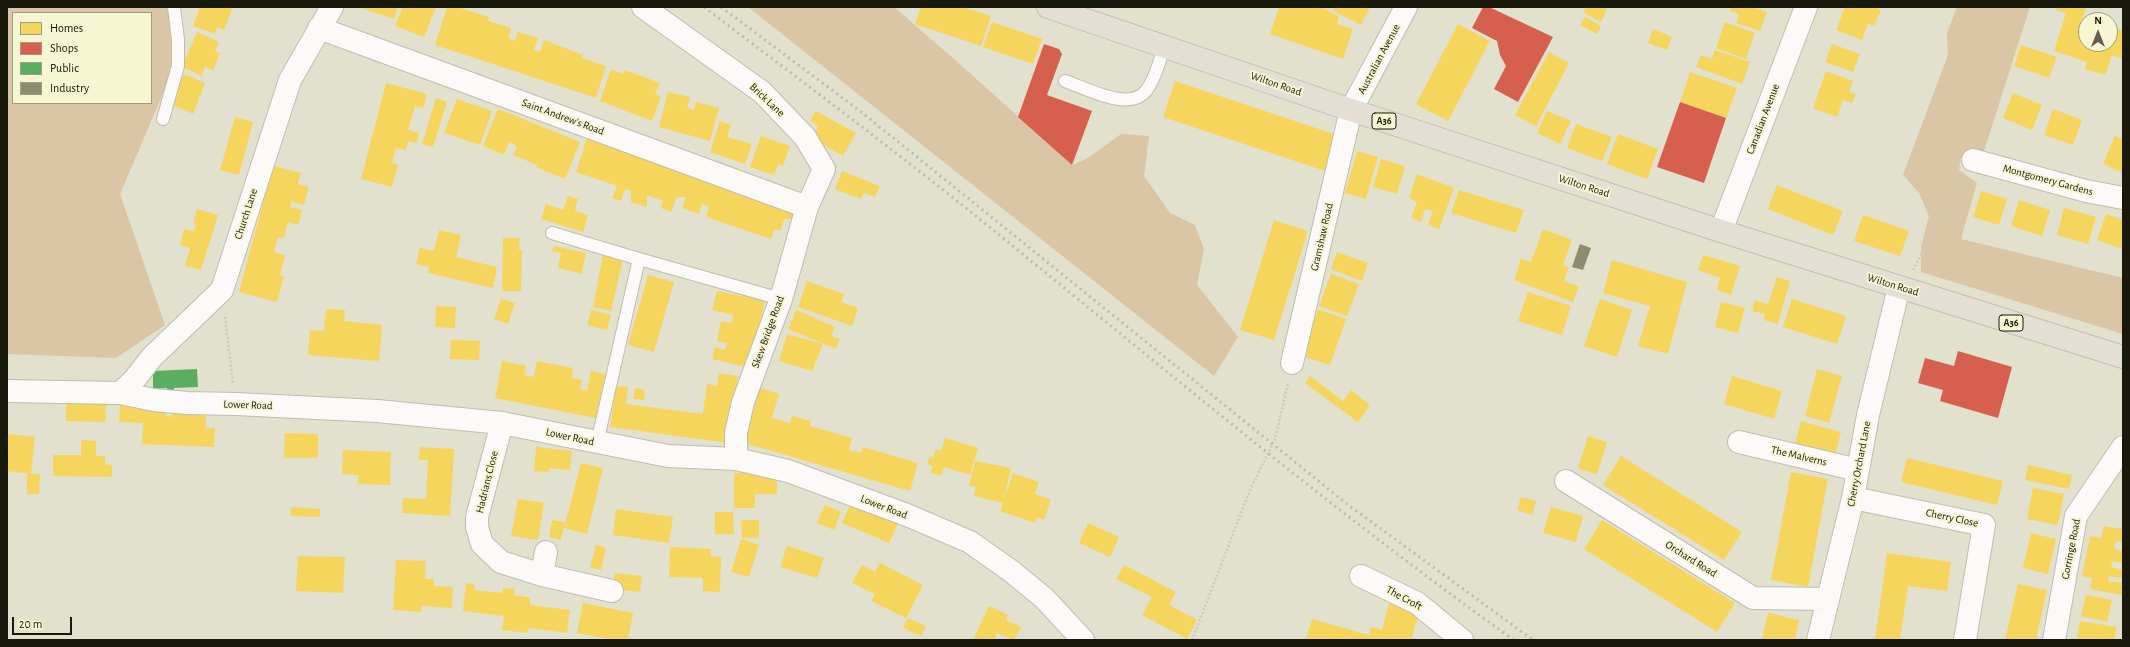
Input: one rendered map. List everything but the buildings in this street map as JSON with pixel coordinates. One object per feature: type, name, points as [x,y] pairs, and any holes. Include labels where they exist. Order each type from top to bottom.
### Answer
[{"type":"highway","name":"Wilton Road","points":[[1048,7],[1351,110],[1721,231],[2123,357]]},
{"type":"street","name":"Church Lane","points":[[120,393],[134,380],[152,358],[222,290],[290,80],[332,7]]},
{"type":"street","name":"Brick Lane","points":[[643,7],[762,92],[806,137],[824,169],[807,207]]},
{"type":"street","name":"Australian Avenue","points":[[1351,110],[1406,7]]},
{"type":"street","name":"Canadian Avenue","points":[[1721,231],[1806,7]]},
{"type":"street","name":"Saint Andrew's Road","points":[[319,28],[807,207]]},
{"type":"street","name":"Gramshaw Road","points":[[1292,363],[1351,110]]},
{"type":"street","name":"Montgomery Gardens","points":[[1973,160],[2086,191],[2123,198]]},
{"type":"street","name":"Skew Bridge Road","points":[[736,459],[736,433],[743,402],[781,299],[807,207]]},
{"type":"street","name":"Cherry Orchard Lane","points":[[1818,640],[1853,498],[1868,415],[1899,287]]},
{"type":"street","name":"Lower Road","points":[[7,391],[120,393],[154,400],[187,403],[377,411],[502,423],[668,456],[736,459],[788,471],[907,515],[970,542],[1011,570],[1044,598],[1083,640]]},
{"type":"street","name":"Hadrians Close","points":[[502,423],[477,517],[477,527],[482,544],[501,562],[542,575],[612,591]]},
{"type":"street","name":"The Malverns","points":[[1739,442],[1858,470]]},
{"type":"street","name":"Gorringe Road","points":[[2054,640],[2076,516],[2123,447]]},
{"type":"street","name":"Orchard Road","points":[[1566,481],[1753,598],[1827,599]]},
{"type":"street","name":"Cherry Close","points":[[1853,498],[1984,525],[1965,640]]},
{"type":"street","points":[[542,575],[546,552]]},
{"type":"street","name":"The Croft","points":[[1361,576],[1417,603],[1462,640]]},
{"type":"lane","points":[[163,119],[178,66],[178,40],[174,7]]},
{"type":"lane","points":[[1065,81],[1120,101],[1132,100],[1145,92],[1165,46]]},
{"type":"lane","points":[[552,233],[781,299]]},
{"type":"lane","points":[[597,443],[639,259]]},
{"type":"path","points":[[1899,287],[1910,276],[1973,160]]},
{"type":"path","points":[[222,290],[236,404]]},
{"type":"path","points":[[1192,640],[1250,490],[1275,439],[1292,363]]},
{"type":"shaded area","points":[[7,7],[179,7],[184,44],[120,194],[165,325],[116,358],[7,354]]},
{"type":"shaded area","points":[[748,7],[894,7],[1072,165],[1088,158],[1121,134],[1149,136],[1144,176],[1170,213],[1195,225],[1204,249],[1197,285],[1238,337],[1214,376]]},
{"type":"shaded area","points":[[1957,7],[2030,7],[1984,151],[1972,148],[1961,157],[1959,170],[1977,183],[1961,239],[2123,278],[2123,334],[1921,272],[1921,247],[1929,216],[1919,193],[1903,175],[1948,55],[1947,33]]},
{"type":"railway","points":[[704,7],[976,216],[1323,497],[1386,546],[1514,640]]},
{"type":"railway","points":[[721,7],[860,111],[1347,504],[1533,640]]}]
